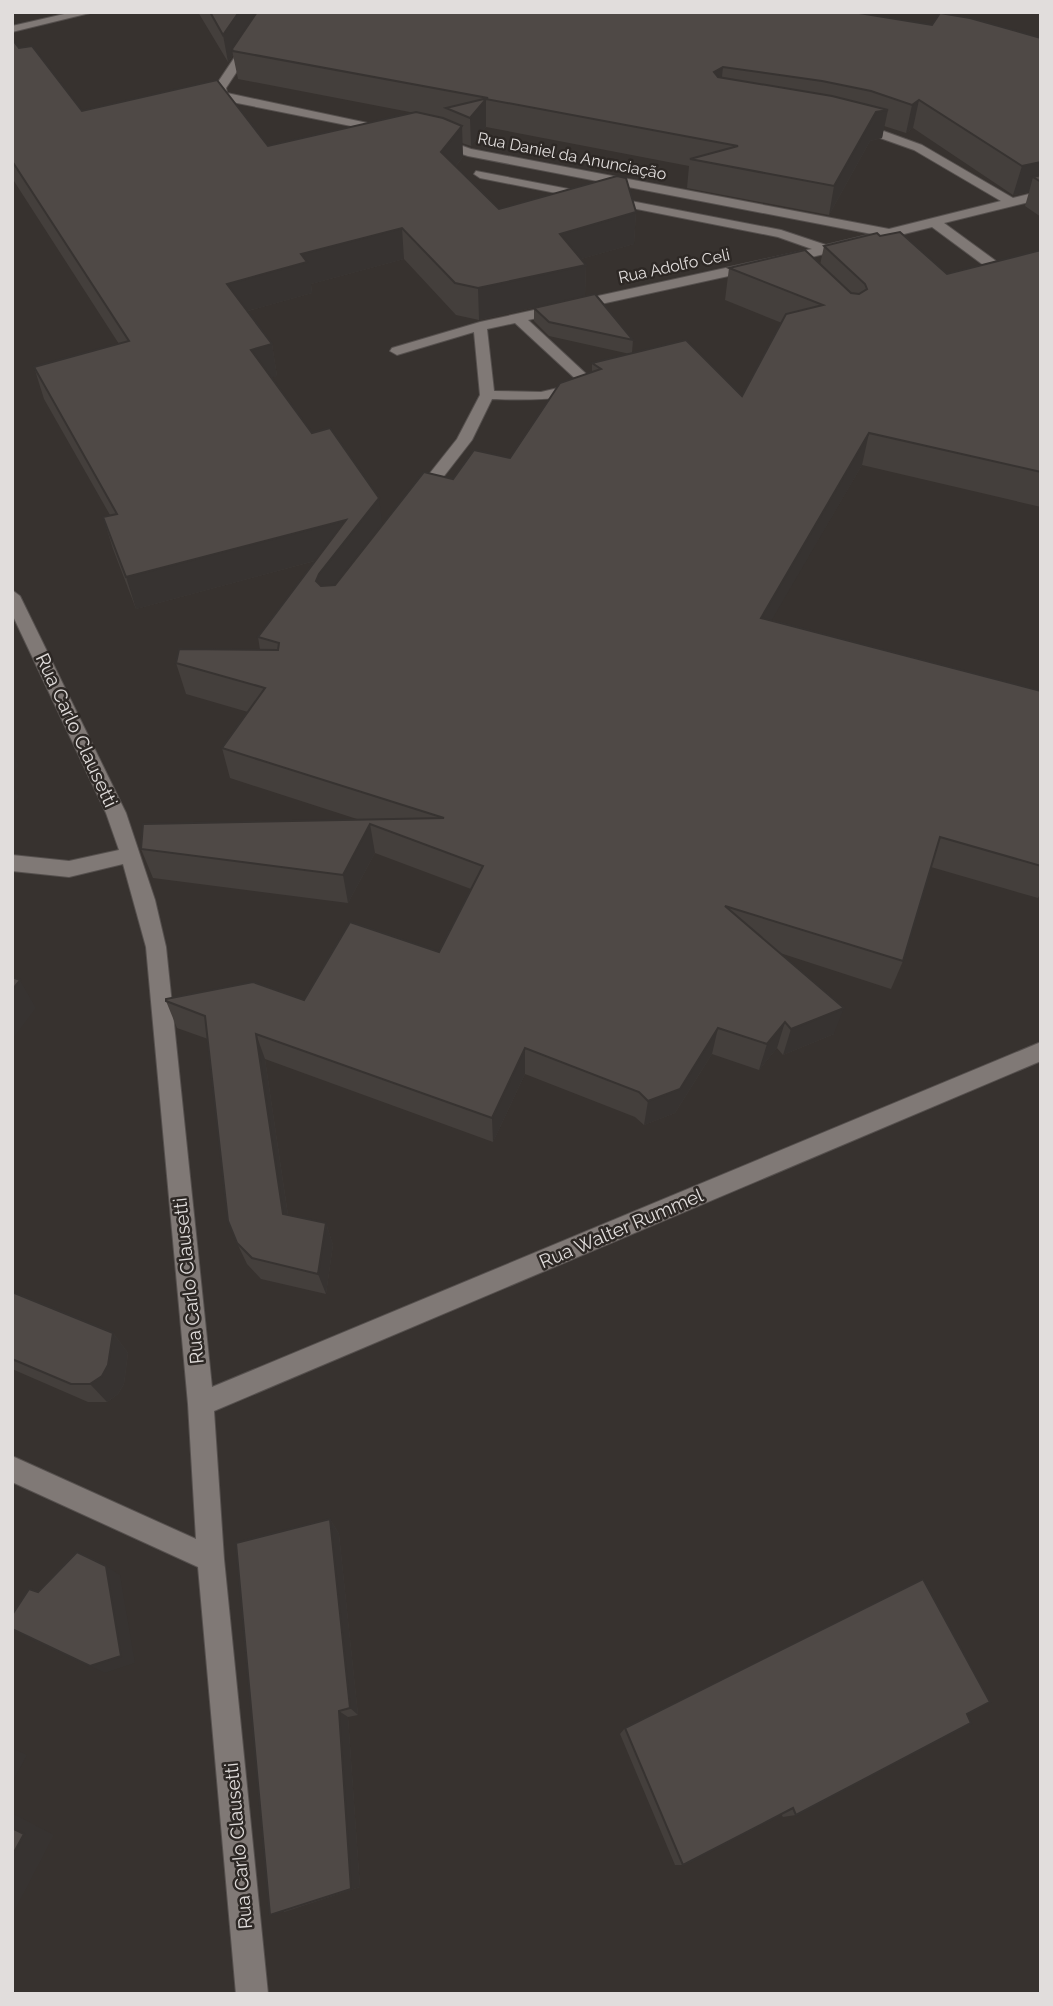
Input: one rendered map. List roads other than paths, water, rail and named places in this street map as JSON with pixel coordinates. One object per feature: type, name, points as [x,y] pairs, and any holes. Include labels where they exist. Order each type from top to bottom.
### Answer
[{"type":"street","points":[[12,29],[89,12]]},
{"type":"street","points":[[271,12],[220,88],[221,94],[227,98],[394,132]]},
{"type":"street","points":[[837,121],[890,133],[934,153],[1012,203]]},
{"type":"street","name":"Rua Daniel da Anunciação","points":[[421,138],[468,152],[892,234]]},
{"type":"street","points":[[480,174],[781,234],[827,250]]},
{"type":"street","points":[[544,199],[571,192]]},
{"type":"street","name":"Rua Adolfo Celi","points":[[397,351],[480,326],[793,264],[827,250],[1041,195]]},
{"type":"street","points":[[935,223],[1006,275]]},
{"type":"street","points":[[486,395],[541,397],[596,383],[518,318]]},
{"type":"street","points":[[414,504],[464,440],[486,395],[480,326]]},
{"type":"street","name":"Rua Carlo Clausetti","points":[[12,596],[106,790],[131,855],[156,947],[201,1404],[211,1559],[252,1994]]},
{"type":"street","points":[[12,863],[69,869],[131,855]]},
{"type":"street","name":"Rua Walter Rummel","points":[[201,1404],[1041,1051]]},
{"type":"street","points":[[12,1469],[211,1559]]}]
